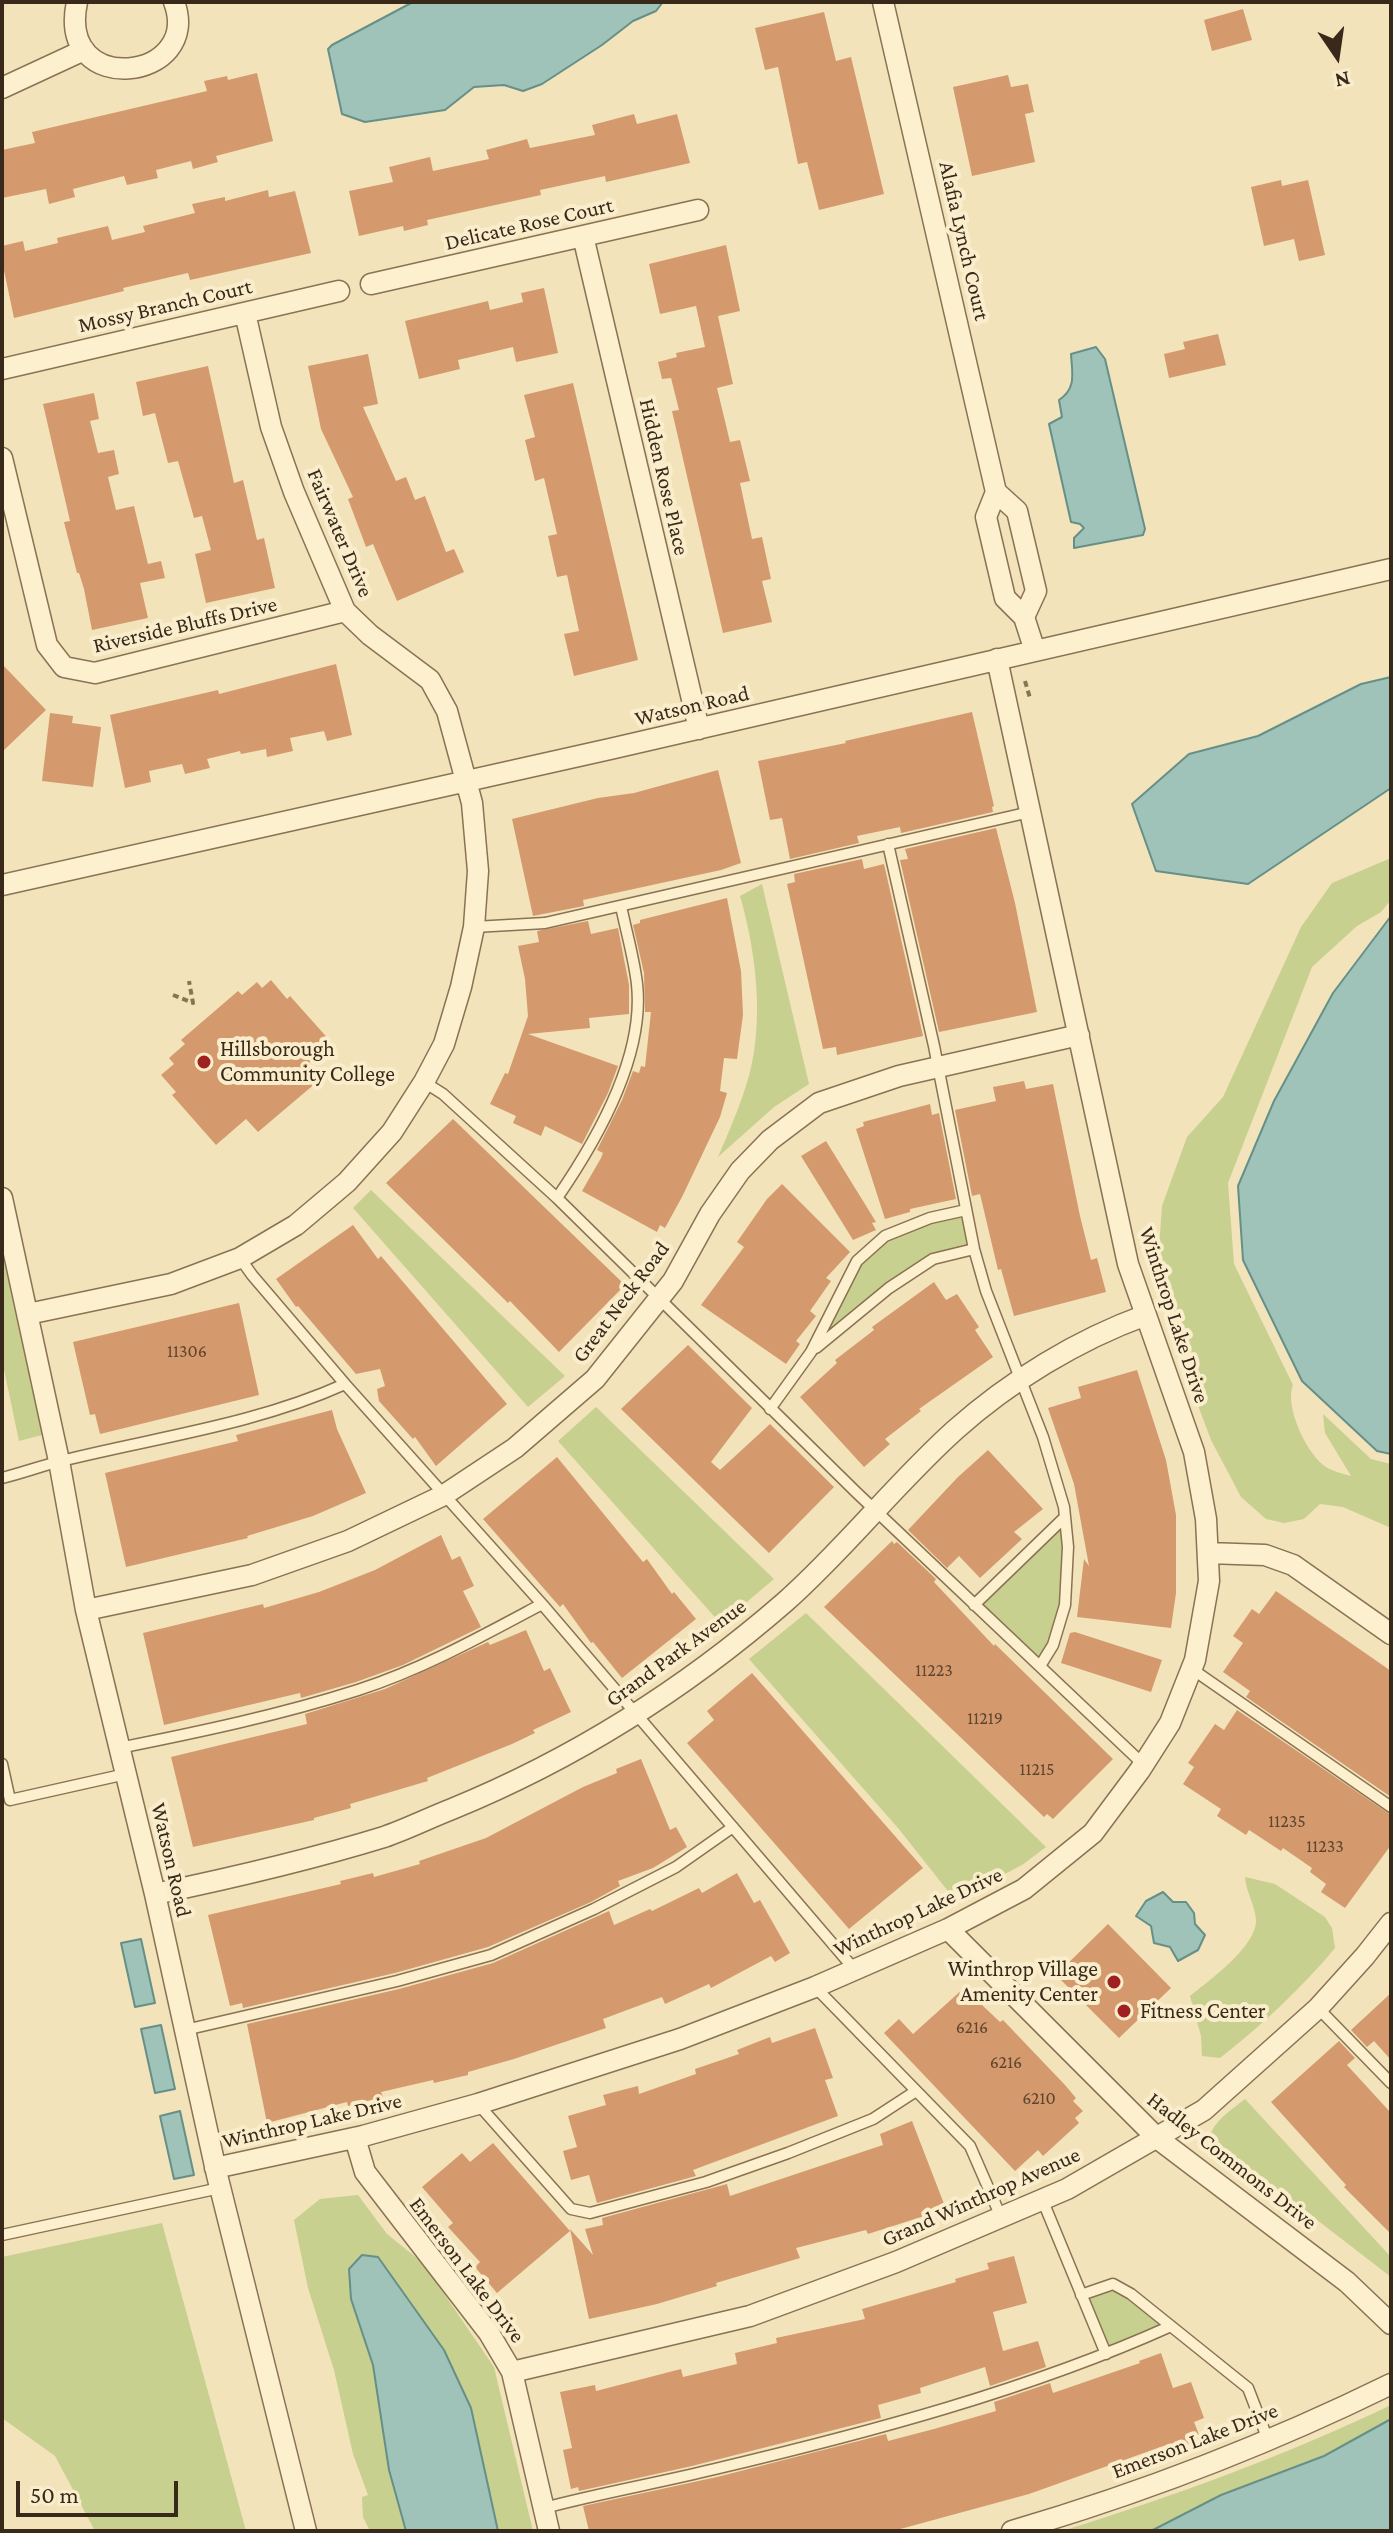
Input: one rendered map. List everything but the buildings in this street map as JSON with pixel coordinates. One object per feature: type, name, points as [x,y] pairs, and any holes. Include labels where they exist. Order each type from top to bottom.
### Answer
[{"type":"street","points":[[77,2],[74,19],[84,50],[97,62],[113,69],[131,70],[148,66],[162,56],[172,41],[177,24],[174,2]]},
{"type":"street","name":"Alafia Lynch Court","points":[[883,2],[996,492],[986,517],[1005,598],[1024,617],[1034,648]]},
{"type":"street","points":[[2,88],[84,50]]},
{"type":"street","name":"Delicate Rose Court","points":[[371,284],[698,210]]},
{"type":"street","name":"Hidden Rose Place","points":[[583,236],[699,729]]},
{"type":"street","name":"Mossy Branch Court","points":[[2,369],[339,291]]},
{"type":"street","name":"Fairwater Drive","points":[[28,1314],[171,1284],[240,1258],[296,1225],[347,1182],[392,1132],[444,1044],[461,987],[474,927],[478,871],[472,803],[447,711],[430,680],[370,635],[345,611],[294,492],[271,427],[245,313]]},
{"type":"street","name":"Riverside Bluffs Drive","points":[[2,458],[47,645],[64,667],[95,673],[345,611]]},
{"type":"street","name":"Alafia Lynch Court","points":[[996,492],[1017,511],[1036,591],[1024,617]]},
{"type":"street","name":"Watson Road","points":[[2,885],[699,729],[1391,569]]},
{"type":"street","name":"Winthrop Lake Drive","points":[[215,2168],[355,2138],[478,2104],[680,2039],[815,1987],[948,1929],[1024,1889],[1093,1833],[1144,1765],[1170,1723],[1192,1669],[1209,1581],[1206,1519],[1194,1452],[1128,1264],[997,659]]},
{"type":"street","name":"Great Neck Road","points":[[86,1610],[252,1575],[348,1541],[444,1495],[515,1448],[595,1379],[673,1281],[717,1203],[740,1171],[770,1140],[819,1103],[899,1076],[1079,1035]]},
{"type":"street","name":"Watson Road","points":[[2,1198],[59,1461],[86,1610],[155,1894],[215,2168],[306,2531]]},
{"type":"street","name":"Grand Park Avenue","points":[[155,1894],[260,1871],[387,1836],[504,1788],[601,1737],[702,1670],[786,1601],[955,1430],[1022,1377],[1116,1325],[1146,1315]]},
{"type":"street","points":[[1208,1553],[1265,1555],[1293,1565],[1391,1634]]},
{"type":"street","name":"Grand Winthrop Avenue","points":[[512,2372],[750,2316],[896,2262],[1067,2189],[1204,2110],[1318,2008],[1391,1923]]},
{"type":"street","name":"Hadley Commons Drive","points":[[948,1929],[1157,2138],[1347,2282],[1391,2324]]},
{"type":"street","name":"Emerson Lake Drive","points":[[355,2138],[365,2172],[489,2333],[512,2372],[549,2531]]},
{"type":"street","name":"Emerson Lake Drive","points":[[1012,2531],[1183,2475],[1391,2384]]},
{"type":"lane","points":[[474,927],[545,923],[1030,812]]},
{"type":"lane","points":[[888,844],[974,1249],[986,1291],[1043,1437],[1065,1517],[1068,1547],[1065,1605],[1053,1645],[1040,1666]]},
{"type":"lane","points":[[557,1198],[586,1157],[635,1040],[638,985],[621,906]]},
{"type":"lane","points":[[424,1082],[443,1094],[557,1198],[875,1511],[1144,1765]]},
{"type":"lane","points":[[770,1409],[811,1352],[857,1261],[885,1236],[930,1218],[966,1210]]},
{"type":"lane","points":[[811,1352],[889,1288],[933,1259],[974,1249]]},
{"type":"lane","points":[[240,1258],[345,1384],[637,1713],[855,1970]]},
{"type":"lane","points":[[2,1478],[59,1461],[271,1413],[345,1384]]},
{"type":"lane","points":[[974,1605],[1065,1517]]},
{"type":"lane","points":[[119,1748],[270,1715],[360,1689],[453,1652],[542,1604]]},
{"type":"lane","points":[[1192,1669],[1391,1807]]},
{"type":"lane","points":[[2,1764],[10,1800],[126,1774]]},
{"type":"lane","points":[[185,2030],[397,1981],[491,1955],[594,1909],[662,1874],[733,1827]]},
{"type":"lane","points":[[815,1987],[970,2146],[1001,2217]]},
{"type":"lane","points":[[1318,2008],[1391,2083]]},
{"type":"lane","points":[[478,2104],[571,2209],[590,2213],[706,2182],[788,2153],[873,2119],[916,2091]]},
{"type":"lane","points":[[2,2235],[220,2188]]},
{"type":"lane","points":[[1042,2199],[1106,2354]]},
{"type":"lane","points":[[1081,2295],[1113,2284],[1131,2294],[1248,2388],[1268,2440]]},
{"type":"lane","points":[[544,2508],[848,2437],[1106,2354],[1171,2326]]},
{"type":"path","points":[[1023,675],[1030,698]]},
{"type":"path","points":[[173,995],[193,1003],[189,981]]},
{"type":"green space","points":[[1391,858],[1391,900],[1381,912],[1357,926],[1312,967],[1228,1183],[1234,1264],[1293,1385],[1294,1417],[1305,1441],[1326,1467],[1351,1476],[1325,1433],[1323,1414],[1371,1459],[1391,1464],[1391,1528],[1343,1507],[1320,1504],[1304,1519],[1284,1523],[1266,1519],[1241,1497],[1211,1440],[1182,1363],[1158,1263],[1162,1206],[1187,1137],[1223,1097],[1301,927],[1332,883]]},
{"type":"green space","points":[[762,884],[809,1084],[774,1107],[718,1157],[746,1087],[757,1022],[756,979],[740,896]]},
{"type":"green space","points":[[371,1190],[565,1376],[528,1407],[353,1208]]},
{"type":"green space","points":[[966,1210],[974,1249],[933,1259],[811,1352],[857,1261],[885,1236]]},
{"type":"green space","points":[[2,1250],[42,1435],[19,1441],[2,1360]]},
{"type":"green space","points":[[596,1407],[774,1579],[721,1624],[558,1441]]},
{"type":"green space","points":[[1065,1517],[1065,1605],[1040,1666],[974,1605]]},
{"type":"green space","points":[[806,1613],[1046,1847],[1022,1865],[955,1900],[898,1828],[749,1659]]},
{"type":"green space","points":[[1245,1877],[1275,1884],[1325,1917],[1332,1928],[1335,1948],[1266,2020],[1220,2058],[1202,2056],[1201,2036],[1190,1996],[1241,1952],[1249,1941],[1256,1920]]},
{"type":"green space","points":[[1245,2099],[1391,2257],[1391,2277],[1238,2159],[1222,2161],[1214,2152],[1210,2143],[1215,2126]]},
{"type":"green space","points":[[358,2195],[387,2234],[423,2263],[494,2367],[533,2531],[370,2531],[363,2517],[362,2497],[368,2495],[353,2454],[334,2370],[308,2288],[294,2220],[320,2199]]},
{"type":"green space","points":[[162,2223],[246,2531],[95,2531],[55,2456],[2,2418],[2,2257]]},
{"type":"green space","points":[[1113,2284],[1171,2326],[1106,2354],[1081,2295]]},
{"type":"green space","points":[[1391,2405],[1391,2531],[1062,2531],[1229,2474]]},
{"type":"water","points":[[413,2],[663,2],[656,11],[633,21],[542,84],[523,91],[504,85],[474,87],[445,110],[365,122],[342,114],[328,49]]},
{"type":"water","points":[[1096,347],[1105,359],[1145,529],[1143,535],[1074,548],[1074,538],[1084,528],[1071,522],[1049,424],[1062,417],[1059,400],[1071,385],[1071,354]]},
{"type":"water","points":[[1391,677],[1391,788],[1248,884],[1156,871],[1132,804],[1189,754],[1258,736],[1361,684]]},
{"type":"water","points":[[1391,916],[1391,1454],[1377,1451],[1302,1381],[1243,1260],[1238,1186],[1274,1101],[1333,993]]},
{"type":"water","points":[[1163,1892],[1173,1902],[1186,1902],[1194,1913],[1195,1924],[1205,1935],[1198,1950],[1178,1961],[1170,1947],[1154,1943],[1151,1926],[1136,1916],[1146,1901]]},
{"type":"water","points":[[141,1939],[155,2003],[135,2007],[121,1943]]},
{"type":"water","points":[[161,2025],[175,2089],[155,2093],[141,2029]]},
{"type":"water","points":[[180,2111],[194,2175],[174,2179],[160,2116]]},
{"type":"water","points":[[362,2255],[378,2257],[444,2350],[471,2408],[498,2531],[406,2531],[389,2470],[373,2365],[351,2299],[349,2269]]},
{"type":"water","points":[[1391,2419],[1391,2531],[1151,2531],[1221,2495],[1324,2456]]},
{"type":"place","name":"Hillsborough Community College","points":[[204,1062]]},
{"type":"place","name":"Winthrop Village Amenity Center","points":[[1114,1982]]},
{"type":"place","name":"Fitness Center","points":[[1124,2011]]}]
